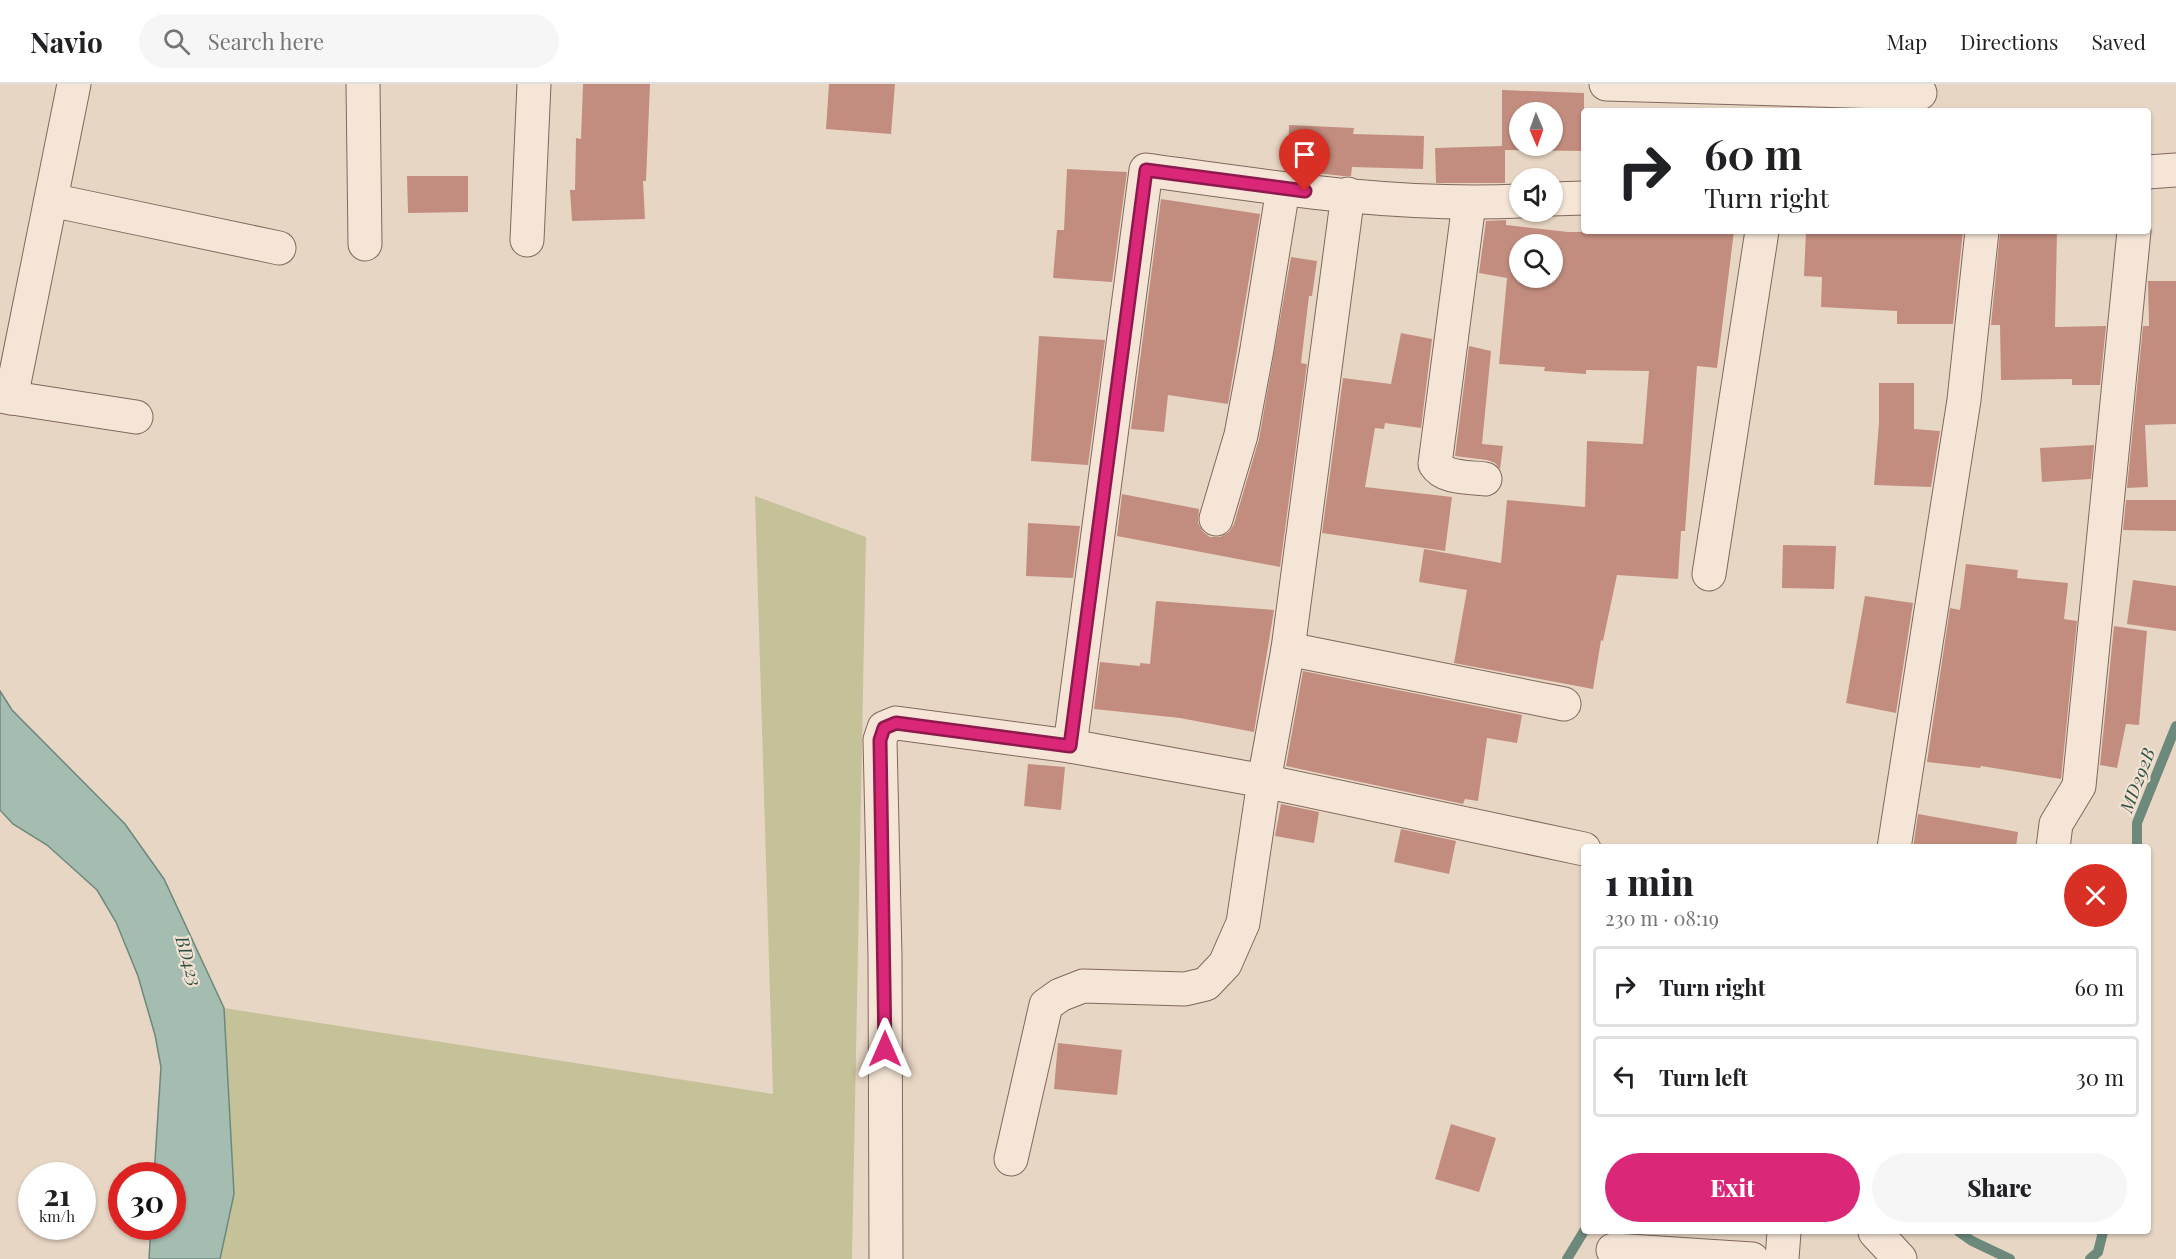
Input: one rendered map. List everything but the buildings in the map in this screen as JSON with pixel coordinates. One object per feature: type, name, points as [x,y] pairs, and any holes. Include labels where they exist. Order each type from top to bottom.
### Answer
[{"type":"street","points":[[74,84],[51,200],[5,397],[136,417]]},
{"type":"street","points":[[363,84],[365,244]]},
{"type":"street","points":[[527,240],[534,84]]},
{"type":"street","points":[[1606,84],[1920,96]]},
{"type":"street","points":[[1070,746],[1146,170],[1283,189],[1469,203],[1509,201]]},
{"type":"street","points":[[2151,172],[2176,171]]},
{"type":"street","points":[[1216,519],[1241,435],[1283,189]]},
{"type":"street","points":[[1011,1159],[1046,1005],[1060,995],[1083,986],[1185,989],[1206,984],[1225,964],[1243,923],[1264,781],[1288,649],[1348,194]]},
{"type":"street","points":[[1563,199],[1581,198]]},
{"type":"street","points":[[51,200],[279,248]]},
{"type":"street","points":[[1469,203],[1435,464],[1439,471],[1446,474],[1485,479]]},
{"type":"street","points":[[1709,574],[1762,234]]},
{"type":"street","points":[[1894,844],[1964,400],[1982,234]]},
{"type":"street","points":[[2054,844],[2056,824],[2079,786],[2134,234]]},
{"type":"street","points":[[1288,649],[1564,704]]},
{"type":"street","points":[[886,1259],[885,956],[880,740],[884,728],[896,723],[1070,746],[1264,781],[1581,848]]},
{"type":"street","points":[[1782,1259],[1784,1234]]},
{"type":"street","points":[[1877,1234],[1900,1259]]},
{"type":"street","points":[[1613,1250],[1752,1259]]},
{"type":"shaded area","points":[[755,496],[866,537],[852,1259],[220,1259],[234,1194],[224,1008],[773,1094]]},
{"type":"water","name":"BD423","points":[[0,691],[12,710],[125,824],[164,879],[224,1008],[234,1194],[220,1259],[149,1259],[150,1240],[186,1240],[186,1162],[155,1162],[161,1067],[155,1035],[138,976],[116,922],[97,890],[47,845],[13,824],[0,810]]},
{"type":"waterway","name":"MD292B","points":[[2137,844],[2137,823],[2176,726]]},
{"type":"waterway","name":"MD292B","points":[[1567,1259],[1582,1234]]},
{"type":"waterway","name":"MD292B","points":[[1962,1234],[2010,1259]]},
{"type":"waterway","name":"MD292B","points":[[2090,1259],[2098,1252],[2102,1234]]},
{"type":"route","points":[[885,1049],[880,740],[884,728],[896,723],[1070,746],[1146,170],[1305,191]]}]
